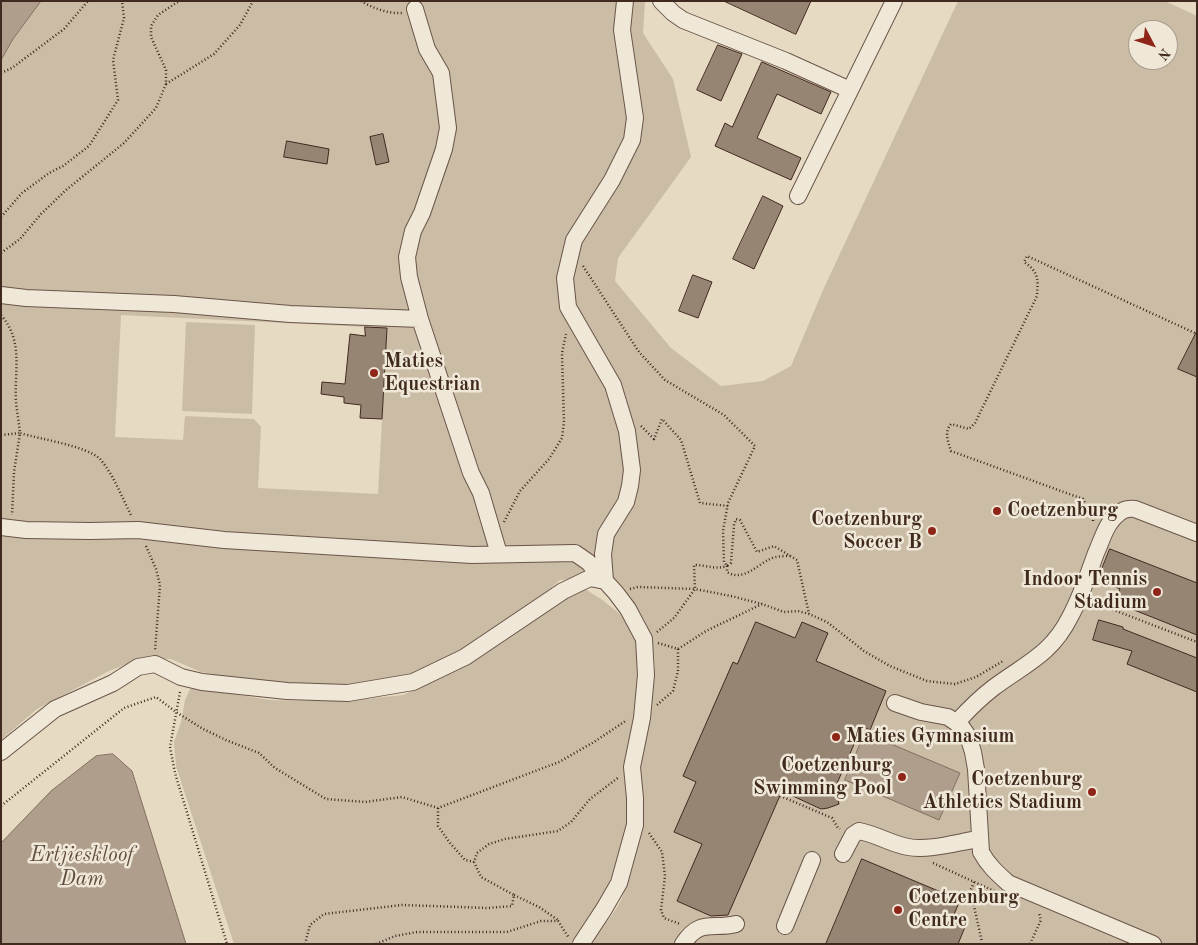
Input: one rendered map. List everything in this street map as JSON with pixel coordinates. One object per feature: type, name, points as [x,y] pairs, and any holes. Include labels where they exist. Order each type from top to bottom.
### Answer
[{"type":"street","points":[[605,581],[603,554],[606,534],[626,502],[630,486],[632,470],[627,431],[614,385],[568,307],[565,278],[574,240],[612,180],[632,140],[635,118],[622,30],[626,1]]},
{"type":"street","points":[[662,1],[683,20],[786,61],[850,90]]},
{"type":"street","points":[[798,196],[894,1]]},
{"type":"street","points":[[415,8],[427,49],[441,73],[448,128],[444,149],[422,213],[413,231],[407,256],[409,277],[420,319],[471,473],[481,493],[500,554]]},
{"type":"street","points":[[1,295],[26,298],[174,304],[290,314],[420,319]]},
{"type":"street","points":[[957,722],[993,688],[1024,668],[1048,649],[1062,632],[1079,597],[1106,529],[1123,510],[1128,508],[1135,509],[1197,532]]},
{"type":"street","points":[[6,528],[81,531],[138,530],[224,540],[472,555],[575,553],[588,562],[628,609],[644,639],[646,675],[642,718],[632,767],[635,825],[619,883],[581,944]]},
{"type":"street","points":[[1,752],[55,710],[113,683],[138,667],[154,664],[181,676],[202,682],[286,691],[348,693],[413,682],[465,657],[563,591],[590,578],[605,581]]},
{"type":"street","points":[[895,703],[922,712],[948,716],[957,722],[968,736],[973,752],[981,852],[988,864],[1008,883],[1152,944]]},
{"type":"street","points":[[843,854],[852,835],[859,831],[893,843],[920,848],[979,839]]},
{"type":"street","points":[[785,926],[812,860]]},
{"type":"street","points":[[687,939],[703,927],[736,924]]},
{"type":"path","points":[[1,73],[12,68],[64,29],[88,1]]},
{"type":"path","points":[[1,217],[22,193],[89,146],[118,100],[113,60],[124,18],[122,1]]},
{"type":"path","points":[[1,253],[20,240],[41,214],[66,190],[124,143],[156,108],[166,84],[166,70],[151,37],[151,26],[158,15],[179,1]]},
{"type":"path","points":[[166,84],[214,54],[240,25],[253,1]]},
{"type":"path","points":[[361,1],[369,6],[394,14],[409,12],[415,8]]},
{"type":"path","points":[[572,248],[639,352],[665,380],[724,414],[755,446],[728,506],[723,531],[724,562],[728,572],[733,576],[741,575],[771,558],[790,556]]},
{"type":"path","points":[[1094,522],[1093,516],[1083,500],[952,451],[947,438],[949,426],[952,424],[969,429],[975,423],[1037,296],[1038,280],[1033,268],[1024,262],[1027,256],[1197,334]]},
{"type":"path","points":[[494,535],[507,519],[520,491],[549,459],[562,438],[564,422],[562,353],[569,320],[568,307]]},
{"type":"path","points":[[1,315],[9,324],[17,350],[16,402],[20,433],[6,528]]},
{"type":"path","points":[[640,425],[654,439],[662,419],[680,440],[700,503],[728,506]]},
{"type":"path","points":[[1,435],[20,433],[86,450],[99,458],[112,476],[156,569],[160,585],[154,664]]},
{"type":"path","points":[[644,639],[660,631],[674,618],[695,589],[694,565],[706,565],[718,569],[731,563],[736,519],[743,524],[758,552],[774,546],[797,560],[809,614]]},
{"type":"path","points":[[616,593],[638,587],[695,589],[762,604],[784,612],[798,610],[827,622],[864,651],[890,666],[927,681],[956,684],[976,677],[1008,658]]},
{"type":"path","points":[[1079,597],[1197,642]]},
{"type":"path","points":[[678,649],[706,630],[762,604]]},
{"type":"path","points":[[644,639],[678,649]]},
{"type":"path","points":[[1,806],[124,708],[156,697],[203,729],[259,753],[275,768],[326,799],[366,802],[402,797],[438,808],[559,762],[631,719],[642,718],[673,691],[678,671],[678,649]]},
{"type":"path","points":[[177,686],[180,692],[170,747],[175,773],[227,944]]},
{"type":"path","points":[[570,944],[570,938],[558,920],[539,907],[481,877],[474,862],[477,853],[489,844],[505,839],[558,831],[571,822],[590,799],[632,767]]},
{"type":"path","points":[[764,789],[832,818],[838,828],[845,832]]},
{"type":"path","points":[[438,808],[438,826],[450,843],[466,860],[474,862]]},
{"type":"path","points":[[635,825],[649,834],[662,852],[666,876],[661,910],[664,918],[680,924],[687,939]]},
{"type":"path","points":[[926,860],[996,892]]},
{"type":"path","points":[[974,882],[967,899],[974,902],[982,942]]},
{"type":"path","points":[[305,944],[310,925],[324,914],[402,905],[488,908],[512,906],[514,895]]},
{"type":"path","points":[[1030,944],[1040,920],[1040,914],[1036,910]]},
{"type":"path","points":[[376,944],[395,936],[417,932],[507,932],[541,921],[558,920]]},
{"type":"shaded area","points":[[41,1],[645,1],[643,33],[673,79],[691,157],[618,258],[615,281],[671,348],[721,386],[763,381],[791,366],[823,290],[958,1],[1165,1],[1197,16],[1197,944],[587,944],[607,921],[620,902],[626,885],[635,780],[653,693],[655,662],[650,635],[642,616],[624,591],[609,576],[560,580],[536,601],[473,644],[426,672],[360,686],[308,687],[243,680],[201,672],[171,659],[140,659],[109,671],[37,709],[1,740],[1,60],[13,39]],"holes":[[[121,315],[387,328],[378,494],[258,488],[261,427],[254,419],[185,416],[183,440],[115,437]]]},
{"type":"shaded area","points":[[186,322],[255,325],[252,414],[182,411]]},
{"type":"shaded area","points":[[585,589],[620,614],[631,629],[639,645],[638,692],[624,766],[630,787],[629,811],[619,858],[605,894],[571,944],[234,944],[176,766],[174,742],[181,722],[185,700],[190,689],[270,700],[318,701],[403,695],[434,681],[564,596]]},
{"type":"water","points":[[1,1],[41,1],[13,39],[1,60]]},
{"type":"water","name":"Coetzenburg Swimming Pool","points":[[865,733],[960,773],[939,820],[845,780]]},
{"type":"water","name":"Ertjieskloof Dam","points":[[113,754],[132,771],[186,944],[1,944],[1,843],[51,791],[96,756]]},
{"type":"building","points":[[724,1],[811,1],[796,34]]},
{"type":"building","points":[[718,45],[742,54],[721,101],[697,90]]},
{"type":"building","points":[[762,62],[831,92],[821,114],[777,94],[757,138],[801,158],[791,180],[715,146],[725,123],[732,127]]},
{"type":"building","points":[[383,134],[389,162],[376,165],[370,137]]},
{"type":"building","points":[[287,141],[329,149],[327,164],[284,157]]},
{"type":"building","points":[[763,196],[783,206],[754,269],[733,259]]},
{"type":"building","points":[[693,275],[712,282],[698,318],[679,311]]},
{"type":"building","points":[[365,327],[387,328],[382,419],[360,418],[361,405],[344,403],[344,397],[321,394],[322,382],[345,384],[350,334],[365,336]]},
{"type":"building","points":[[1197,331],[1197,377],[1178,369]]},
{"type":"building","name":"Indoor Tennis Stadium","points":[[1110,549],[1197,583],[1197,635],[1114,602],[1120,589],[1098,579]]},
{"type":"building","points":[[1099,620],[1123,627],[1123,629],[1197,658],[1197,692],[1127,664],[1132,651],[1093,640]]},
{"type":"building","points":[[756,622],[795,638],[802,622],[828,633],[816,661],[886,691],[870,730],[862,726],[835,788],[839,804],[821,809],[782,791],[728,915],[711,916],[677,901],[702,844],[674,832],[696,782],[683,776],[733,662],[737,664]]},
{"type":"building","name":"Coetzenburg Centre","points":[[862,859],[960,900],[953,917],[967,922],[958,944],[826,944]]},
{"type":"place","name":"Maties Equestrian","points":[[374,373]]},
{"type":"place","name":"Coetzenburg","points":[[997,511]]},
{"type":"place","name":"Coetzenburg Soccer B","points":[[932,531]]},
{"type":"place","name":"Indoor Tennis Stadium","points":[[1157,592]]},
{"type":"place","name":"Maties Gymnasium","points":[[836,737]]},
{"type":"place","name":"Coetzenburg Swimming Pool","points":[[902,777]]},
{"type":"place","name":"Coetzenburg Athletics Stadium","points":[[1092,792]]},
{"type":"place","name":"Coetzenburg Centre","points":[[898,910]]}]
